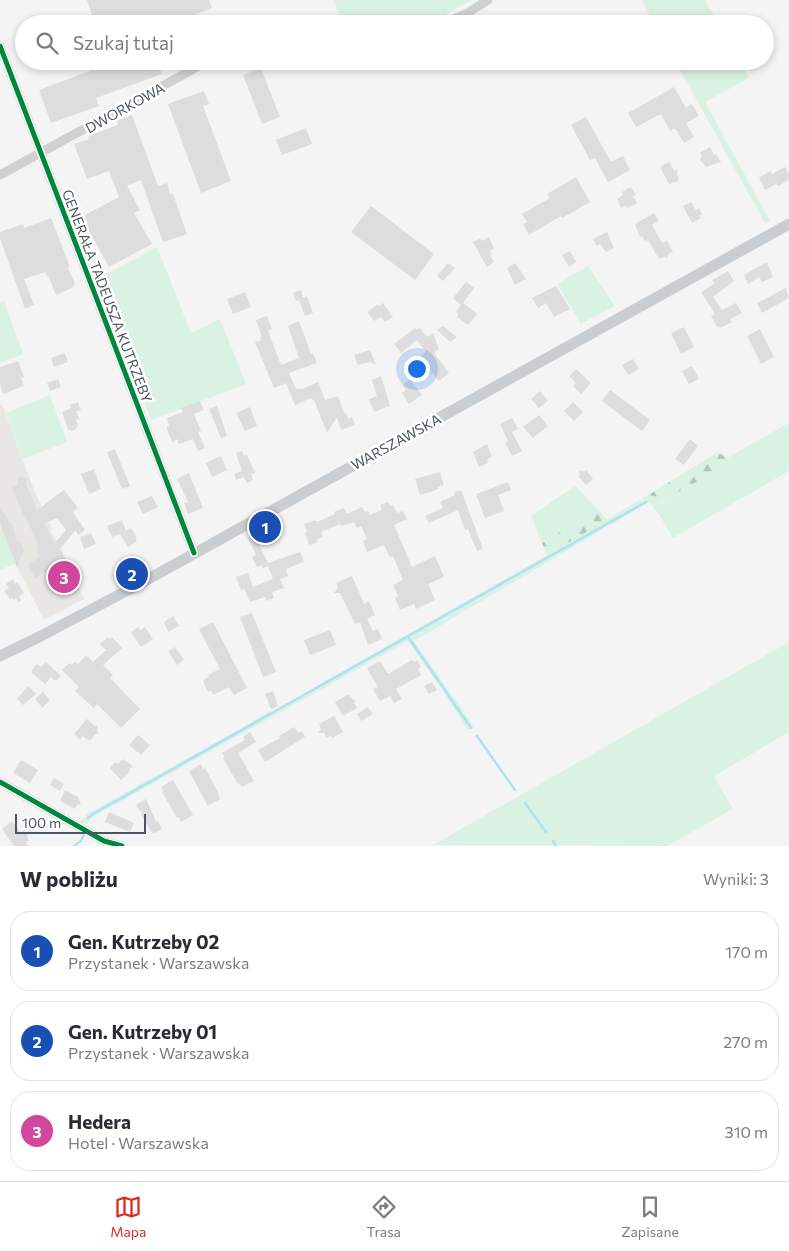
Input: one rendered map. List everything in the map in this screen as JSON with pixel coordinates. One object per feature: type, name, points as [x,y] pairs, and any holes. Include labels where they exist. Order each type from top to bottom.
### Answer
[{"type":"main road","name":"WARSZAWSKA","points":[[0,656],[194,553],[789,224]]},
{"type":"street","points":[[464,15],[488,0]]},
{"type":"street","name":"GENERAŁA TADEUSZA KUTRZEBY","points":[[0,46],[194,553]]},
{"type":"street","name":"DWORKOWA","points":[[0,176],[192,70]]},
{"type":"street","points":[[0,782],[104,840],[122,846]]},
{"type":"shaded area","points":[[2,404],[34,490],[52,529],[50,531],[59,544],[84,599],[44,620],[8,549],[0,526],[0,405]]},
{"type":"green space","points":[[333,0],[472,0],[444,15],[340,15]]},
{"type":"green space","points":[[642,0],[705,0],[714,15],[650,15]]},
{"type":"green space","points":[[680,70],[745,70],[749,78],[705,102],[770,221],[765,223]]},
{"type":"green space","points":[[157,247],[191,333],[220,319],[246,384],[151,420],[97,279]]},
{"type":"green space","points":[[588,266],[615,306],[581,324],[557,284]]},
{"type":"green space","points":[[4,301],[23,354],[0,363],[0,303]]},
{"type":"green space","points":[[50,395],[67,442],[23,459],[6,413]]},
{"type":"green space","points":[[789,423],[789,471],[673,538],[649,502],[414,641],[474,727],[468,731],[442,689],[408,641],[91,818],[87,824],[80,822],[87,814],[271,712],[547,555],[650,494],[659,503],[732,462],[727,458]]},
{"type":"green space","points":[[718,452],[733,462],[658,503],[650,494]]},
{"type":"green space","points":[[575,486],[597,509],[542,543],[531,516]]},
{"type":"green space","points":[[597,509],[607,520],[547,555],[542,543]]},
{"type":"green space","points":[[0,526],[16,563],[0,570]]},
{"type":"green space","points":[[789,642],[789,732],[714,776],[733,809],[667,846],[433,845]]},
{"type":"building","points":[[87,0],[209,0],[212,8],[194,15],[92,15]]},
{"type":"building","points":[[92,70],[160,70],[162,74],[96,98],[99,106],[51,123],[39,90]]},
{"type":"building","points":[[256,70],[262,70],[280,117],[262,124],[243,75]]},
{"type":"building","points":[[674,87],[686,108],[692,104],[699,116],[686,123],[694,137],[684,143],[675,128],[670,131],[661,114],[636,127],[628,113]]},
{"type":"building","points":[[204,91],[209,104],[203,106],[231,181],[201,193],[168,104]]},
{"type":"building","points":[[132,115],[158,186],[167,183],[170,194],[173,194],[187,234],[163,242],[141,180],[127,186],[140,210],[134,213],[152,244],[109,267],[81,217],[119,197],[109,171],[87,179],[74,144],[89,139],[88,136],[118,125],[116,121]]},
{"type":"building","points":[[586,117],[611,162],[623,156],[630,170],[608,182],[595,158],[590,160],[571,125]]},
{"type":"building","points":[[306,128],[312,144],[282,155],[276,140]]},
{"type":"building","points":[[710,147],[714,155],[716,154],[721,162],[706,167],[700,161],[702,156],[700,153]]},
{"type":"building","points":[[669,162],[674,170],[678,171],[677,175],[679,178],[678,181],[669,184],[660,167]]},
{"type":"building","points":[[785,167],[789,174],[789,180],[765,190],[759,178],[770,171],[772,174]]},
{"type":"building","points":[[576,177],[590,202],[529,235],[523,224],[527,222],[522,214],[550,198],[547,194]]},
{"type":"building","points":[[631,187],[636,195],[633,196],[637,203],[627,208],[626,205],[621,208],[617,199],[623,195],[622,192]]},
{"type":"building","points":[[691,202],[696,210],[699,208],[702,214],[699,216],[701,218],[692,223],[683,206]]},
{"type":"building","points":[[371,206],[434,254],[415,280],[351,232]]},
{"type":"building","points":[[654,213],[659,221],[652,225],[662,243],[667,240],[673,252],[668,254],[667,258],[659,259],[648,240],[645,241],[642,236],[640,237],[635,224]]},
{"type":"building","points":[[51,218],[75,284],[72,288],[56,295],[45,272],[24,279],[34,305],[25,309],[0,238],[0,232],[23,224],[24,228]]},
{"type":"building","points":[[607,232],[614,248],[606,252],[600,244],[597,246],[593,239]]},
{"type":"building","points":[[489,237],[494,249],[490,251],[492,254],[490,255],[494,262],[487,267],[473,242],[481,238],[482,241]]},
{"type":"building","points":[[570,251],[576,262],[569,267],[562,255]]},
{"type":"building","points":[[767,262],[773,277],[762,282],[759,277],[748,284],[744,275]]},
{"type":"building","points":[[448,263],[455,268],[443,281],[437,276]]},
{"type":"building","points":[[515,263],[526,279],[515,285],[507,268]]},
{"type":"building","points":[[728,271],[734,281],[713,297],[722,310],[736,303],[742,313],[730,319],[732,322],[720,328],[717,327],[711,316],[715,314],[701,292],[714,284],[712,280]]},
{"type":"building","points":[[466,282],[474,288],[463,303],[477,314],[468,325],[457,317],[459,314],[456,312],[461,305],[453,298]]},
{"type":"building","points":[[556,286],[570,309],[554,317],[546,303],[538,308],[532,298]]},
{"type":"building","points":[[786,288],[789,298],[762,313],[757,303]]},
{"type":"building","points":[[301,290],[303,298],[307,296],[313,313],[305,316],[299,300],[296,301],[293,293]]},
{"type":"building","points":[[245,292],[251,307],[233,314],[227,299]]},
{"type":"building","points":[[383,303],[393,317],[385,322],[381,317],[374,321],[367,312],[378,304],[379,306]]},
{"type":"building","points":[[267,316],[272,329],[268,331],[281,365],[299,358],[288,326],[299,321],[311,354],[313,353],[317,363],[289,373],[296,389],[302,389],[318,382],[325,400],[338,396],[344,413],[346,413],[348,419],[352,417],[355,425],[341,430],[337,417],[327,433],[314,400],[311,398],[295,405],[286,383],[274,388],[255,342],[261,340],[260,337],[262,337],[256,320]]},
{"type":"building","points":[[443,326],[457,337],[450,342],[437,330]]},
{"type":"building","points":[[684,327],[694,347],[681,354],[671,333]]},
{"type":"building","points":[[415,328],[417,330],[420,328],[427,337],[433,333],[439,349],[434,353],[449,373],[439,381],[432,372],[429,375],[422,365],[413,372],[408,366],[426,352],[417,340],[401,353],[394,344]]},
{"type":"building","points":[[760,329],[774,357],[761,364],[747,336]]},
{"type":"building","points":[[370,350],[376,365],[370,362],[358,365],[354,355]]},
{"type":"building","points":[[65,353],[68,362],[54,367],[51,358]]},
{"type":"building","points":[[633,359],[639,369],[628,375],[622,365]]},
{"type":"building","points":[[18,361],[24,377],[21,378],[24,386],[3,394],[0,384],[0,367]]},
{"type":"building","points":[[692,366],[699,379],[689,384],[682,371]]},
{"type":"building","points":[[576,369],[591,383],[581,394],[573,386],[576,383],[569,376]]},
{"type":"building","points":[[381,376],[390,406],[374,412],[369,399],[377,396],[372,380]]},
{"type":"building","points":[[58,379],[61,387],[50,391],[47,383]]},
{"type":"building","points":[[410,379],[422,395],[409,404],[402,393],[406,390],[402,385]]},
{"type":"building","points":[[610,390],[650,420],[642,431],[602,401]]},
{"type":"building","points":[[540,391],[548,401],[539,408],[531,399]]},
{"type":"building","points":[[200,401],[204,410],[194,414],[201,431],[198,432],[205,448],[198,451],[193,439],[179,444],[177,439],[172,442],[167,429],[169,426],[167,418],[183,412],[181,408]]},
{"type":"building","points":[[78,402],[81,410],[76,411],[79,419],[76,420],[78,425],[72,431],[68,429],[62,412],[71,408],[70,405]]},
{"type":"building","points":[[573,402],[583,412],[574,421],[564,411]]},
{"type":"building","points":[[217,406],[227,436],[221,438],[209,409]]},
{"type":"building","points":[[250,407],[257,426],[245,431],[236,413]]},
{"type":"building","points":[[539,415],[548,426],[533,438],[523,427]]},
{"type":"building","points":[[512,418],[518,429],[512,432],[522,451],[512,456],[505,443],[508,441],[500,424]]},
{"type":"building","points":[[690,439],[698,446],[684,465],[675,459]]},
{"type":"building","points":[[487,444],[492,457],[487,459],[488,463],[479,467],[473,452]]},
{"type":"building","points":[[115,449],[130,486],[122,489],[107,452]]},
{"type":"building","points":[[242,451],[244,456],[247,455],[255,473],[251,474],[253,480],[247,483],[244,477],[236,480],[234,474],[242,471],[236,453]]},
{"type":"building","points":[[221,456],[227,470],[212,477],[206,463]]},
{"type":"building","points":[[94,469],[101,489],[89,494],[81,474]]},
{"type":"building","points":[[579,470],[584,472],[586,470],[593,479],[586,485],[579,477]]},
{"type":"building","points":[[440,472],[444,485],[438,487],[439,489],[420,495],[415,479]]},
{"type":"building","points":[[189,473],[203,508],[188,514],[184,503],[188,502],[177,479]]},
{"type":"building","points":[[22,476],[27,479],[26,484],[37,510],[64,490],[78,508],[73,512],[85,530],[78,535],[76,530],[60,549],[73,579],[69,581],[70,585],[62,589],[58,581],[53,579],[51,573],[48,574],[47,571],[36,578],[29,567],[30,563],[40,557],[37,549],[38,544],[24,517],[12,487],[18,485],[18,479]],"holes":[[[57,518],[66,530],[54,544],[45,523]]]},
{"type":"building","points":[[508,482],[511,490],[498,495],[504,511],[485,518],[476,494]]},
{"type":"building","points":[[461,490],[483,549],[477,551],[468,529],[465,530],[458,510],[429,523],[425,516],[443,508],[440,502],[455,495],[454,492]]},
{"type":"building","points":[[152,496],[158,507],[143,514],[137,502]]},
{"type":"building","points":[[388,502],[390,506],[393,505],[397,513],[403,511],[407,519],[394,525],[412,567],[435,556],[444,577],[428,584],[435,600],[416,609],[414,604],[400,610],[395,598],[398,596],[393,585],[403,580],[393,556],[390,557],[384,545],[367,552],[363,541],[367,539],[361,526],[357,528],[354,522],[341,526],[340,524],[321,532],[323,537],[317,539],[318,542],[309,545],[305,533],[307,532],[304,524],[316,520],[317,522],[344,508],[347,514],[362,507],[370,515],[382,510],[380,505]]},
{"type":"building","points":[[0,507],[14,528],[17,542],[20,541],[24,551],[17,567],[0,523]]},
{"type":"building","points":[[122,520],[126,531],[131,528],[137,538],[135,538],[137,541],[128,547],[120,534],[112,537],[107,526]]},
{"type":"building","points":[[91,533],[96,544],[84,549],[80,537]]},
{"type":"building","points":[[254,534],[268,563],[300,552],[304,562],[286,569],[288,576],[280,579],[284,588],[272,592],[274,598],[266,601],[265,597],[250,602],[244,589],[241,590],[236,577],[248,573],[253,587],[273,579],[268,566],[263,568],[262,565],[257,567],[252,557],[256,555],[248,538]]},
{"type":"building","points":[[352,576],[364,604],[369,601],[375,615],[367,619],[373,631],[378,629],[382,639],[368,645],[360,622],[355,624],[340,593],[334,593],[338,588],[336,583]]},
{"type":"building","points":[[13,579],[15,584],[17,582],[24,593],[19,596],[21,601],[19,602],[16,598],[14,600],[10,599],[4,591],[9,588],[6,584]]},
{"type":"building","points":[[252,613],[276,672],[263,677],[240,617]]},
{"type":"building","points":[[173,616],[179,626],[168,632],[164,622]]},
{"type":"building","points":[[213,622],[247,688],[234,695],[229,687],[213,695],[211,690],[208,692],[203,680],[220,669],[199,629]]},
{"type":"building","points":[[138,627],[140,630],[145,627],[153,639],[141,647],[131,632]]},
{"type":"building","points":[[330,630],[336,645],[310,655],[304,640]]},
{"type":"building","points":[[108,637],[109,639],[112,637],[122,648],[103,665],[113,675],[110,678],[140,709],[121,728],[97,704],[94,708],[75,691],[79,687],[62,670],[69,663],[71,665],[75,662],[78,664],[86,655],[93,662],[106,650],[100,644]]},
{"type":"building","points":[[175,647],[184,660],[177,665],[168,651]]},
{"type":"building","points":[[412,660],[414,662],[417,660],[421,667],[418,669],[421,675],[396,689],[402,699],[394,703],[390,696],[380,701],[373,689],[378,687],[367,668],[380,661],[388,674]]},
{"type":"building","points":[[46,662],[61,676],[56,681],[51,677],[45,684],[32,673],[32,670],[37,664],[41,667]]},
{"type":"building","points":[[432,682],[437,690],[429,694],[424,686]]},
{"type":"building","points":[[28,686],[36,694],[23,705],[17,699]]},
{"type":"building","points":[[273,691],[278,706],[271,709],[265,694]]},
{"type":"building","points":[[43,692],[50,700],[42,708],[35,699]]},
{"type":"building","points":[[349,694],[355,700],[354,703],[357,708],[343,716],[335,702]]},
{"type":"building","points":[[368,707],[373,714],[361,721],[357,714]]},
{"type":"building","points":[[334,716],[343,732],[332,738],[331,736],[327,738],[324,733],[318,733],[321,729],[319,724]]},
{"type":"building","points":[[87,719],[95,726],[97,725],[98,734],[95,734],[90,741],[83,736],[80,740],[74,734]]},
{"type":"building","points":[[294,727],[298,733],[302,731],[305,737],[265,762],[258,750],[280,738],[279,736]]},
{"type":"building","points":[[250,732],[256,742],[238,753],[254,781],[242,787],[229,769],[222,753],[245,740],[243,737]]},
{"type":"building","points":[[138,735],[150,745],[141,755],[129,745]]},
{"type":"building","points":[[123,759],[133,766],[121,780],[110,768],[115,762],[118,764]]},
{"type":"building","points":[[21,760],[38,770],[30,783],[13,773]]},
{"type":"building","points":[[201,764],[203,769],[205,768],[220,799],[208,806],[189,771]]},
{"type":"building","points":[[54,778],[64,784],[60,791],[50,785]]},
{"type":"building","points":[[173,780],[193,815],[181,822],[162,792],[164,791],[161,787]]},
{"type":"building","points":[[65,790],[78,797],[81,804],[77,805],[75,809],[60,801]]},
{"type":"building","points":[[146,799],[156,821],[158,821],[162,829],[153,834],[136,805]]},
{"type":"building","points":[[109,812],[134,823],[130,832],[105,822]]},
{"type":"building","points":[[12,821],[21,833],[24,830],[28,836],[29,840],[26,843],[28,846],[14,846],[2,829]]},
{"type":"waterway","points":[[88,818],[646,502]]},
{"type":"waterway","points":[[408,637],[471,728]]},
{"type":"waterway","points":[[477,736],[515,790]]},
{"type":"waterway","points":[[525,803],[546,832]]},
{"type":"waterway","points":[[74,846],[81,841],[84,834]]},
{"type":"waterway","points":[[553,841],[556,846]]},
{"type":"cycle path","points":[[0,46],[194,553]]},
{"type":"cycle path","points":[[0,782],[104,841],[122,846]]},
{"type":"place","name":"Gen. Kutrzeby 02","points":[[265,527]]},
{"type":"place","name":"Gen. Kutrzeby 01","points":[[132,574]]},
{"type":"place","name":"Hedera","points":[[64,577]]}]
